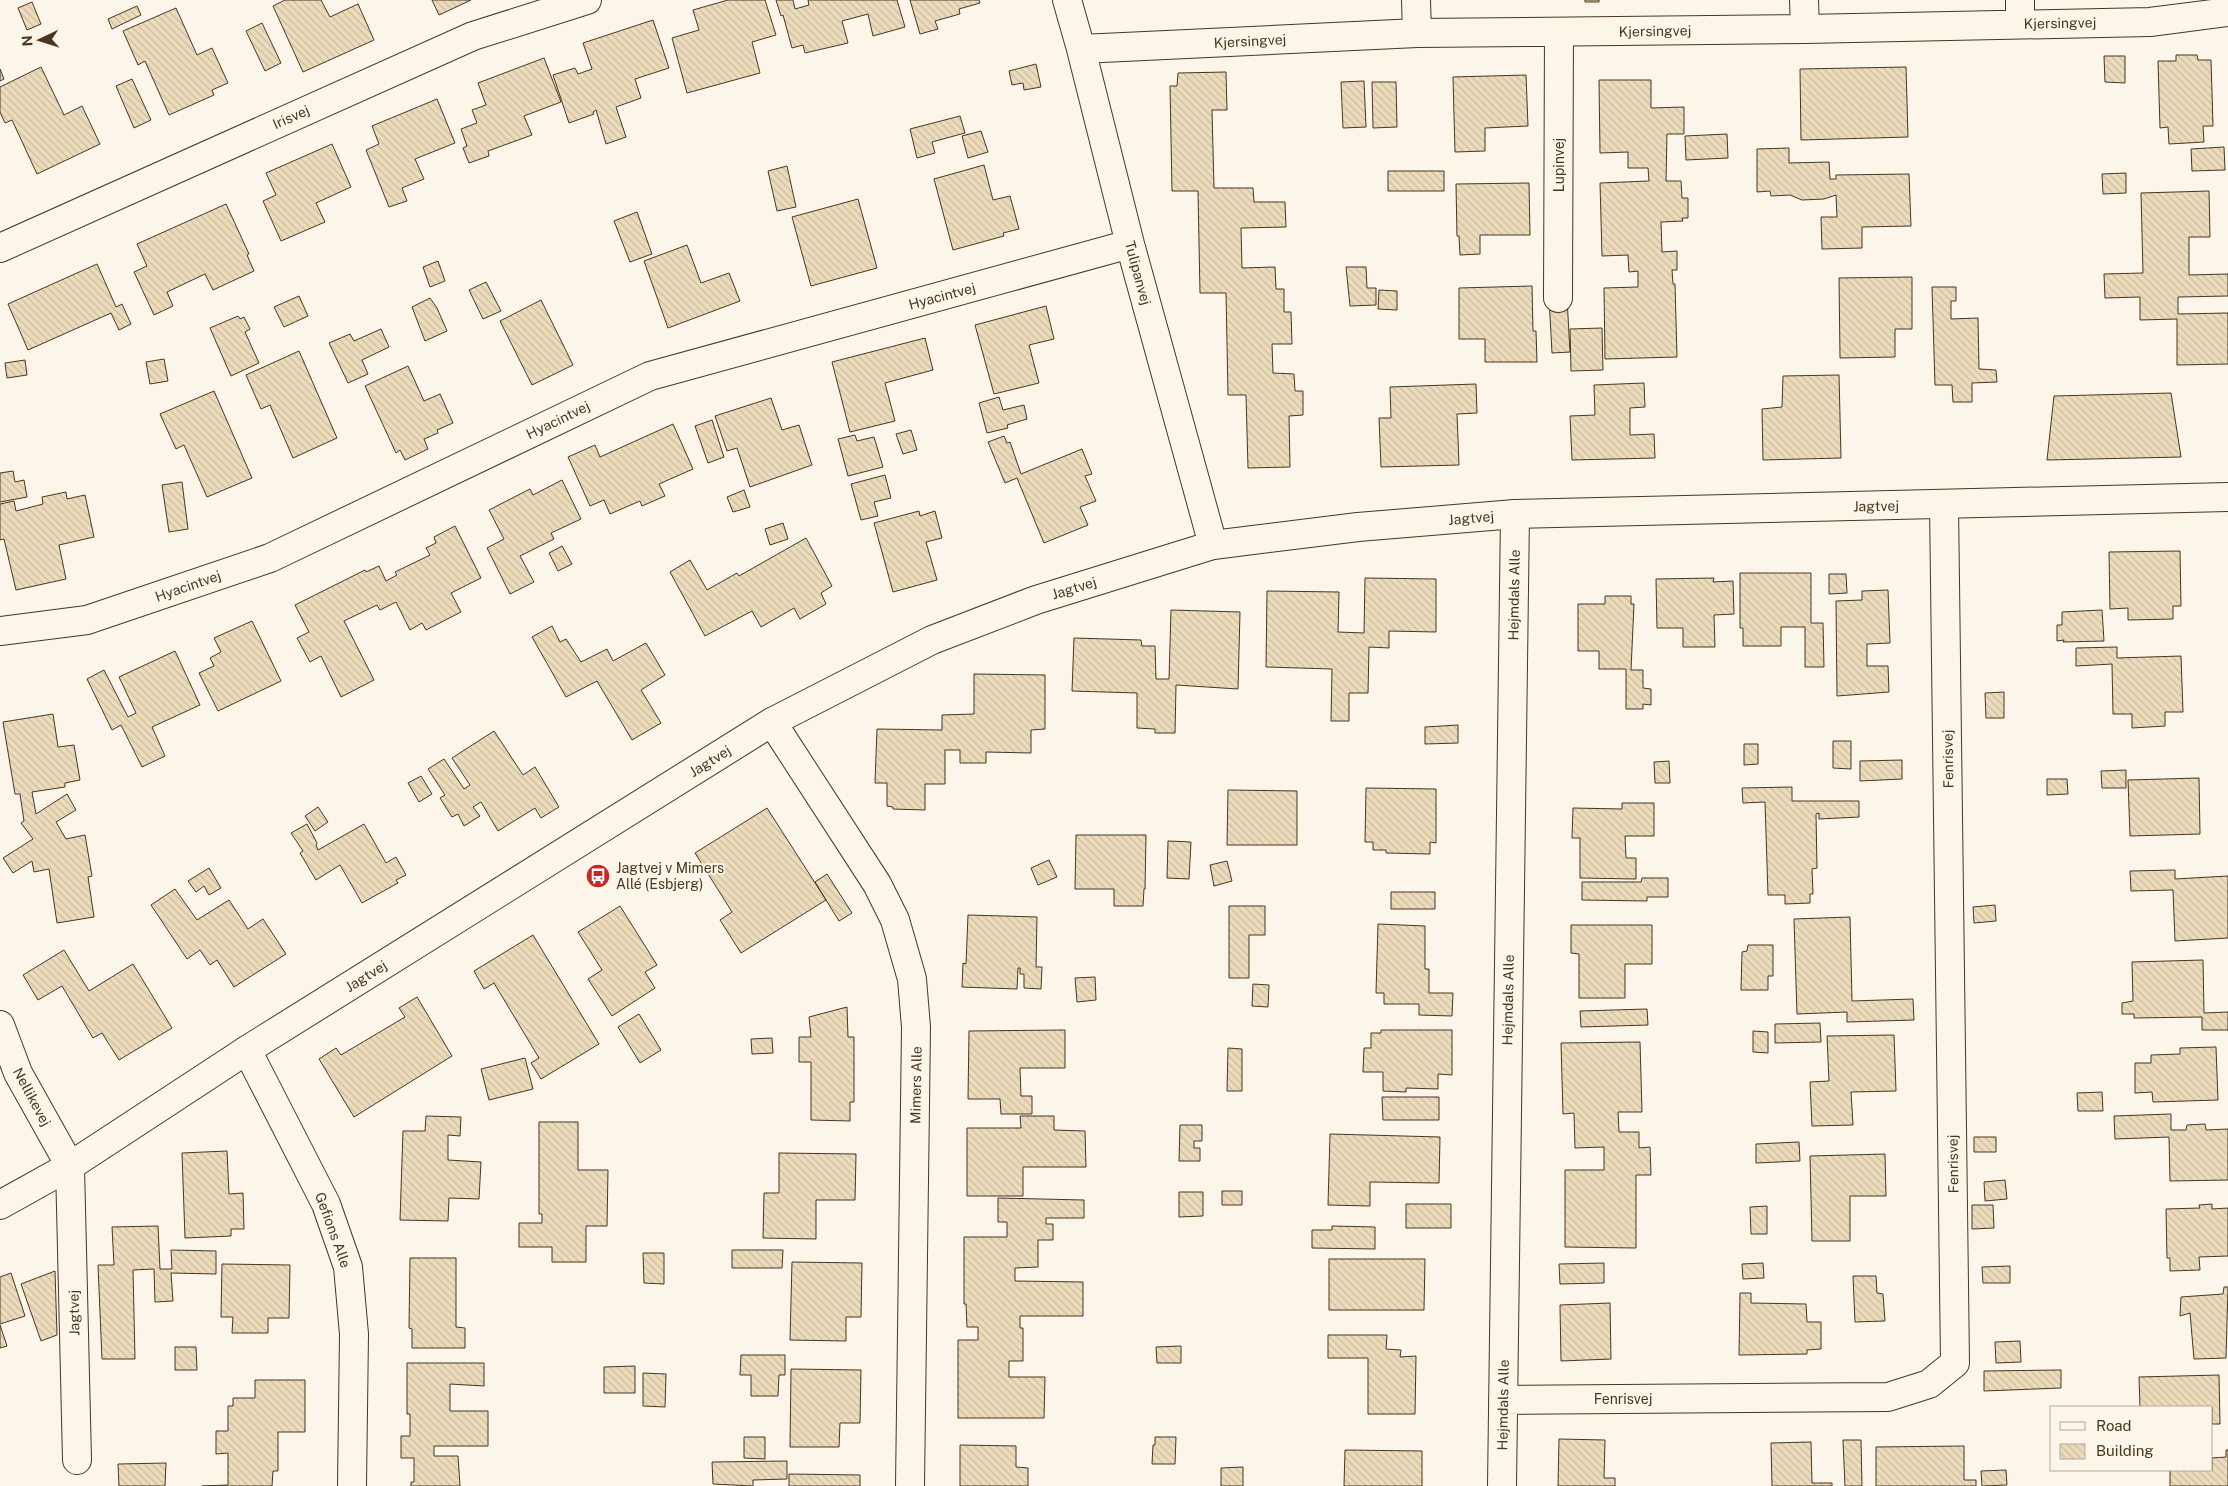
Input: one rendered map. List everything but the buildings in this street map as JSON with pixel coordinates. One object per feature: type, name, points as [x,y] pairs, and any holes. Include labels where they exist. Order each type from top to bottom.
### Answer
[{"type":"street","name":"Irisvej","points":[[0,248],[473,36],[587,0]]},
{"type":"street","name":"Tulipanvej","points":[[1067,0],[1130,244],[1213,545]]},
{"type":"street","points":[[1416,0],[1417,33]]},
{"type":"street","points":[[1804,0],[1805,29]]},
{"type":"street","name":"Kjersingvej","points":[[1081,49],[1417,33],[1805,29],[2020,12],[2150,22],[2228,12]]},
{"type":"street","name":"Lupinvej","points":[[1558,298],[1559,32]]},
{"type":"street","name":"Hyacintvej","points":[[0,631],[87,620],[270,558],[650,376],[1130,244]]},
{"type":"street","name":"Jagtvej","points":[[0,1205],[70,1166],[247,1050],[772,722],[932,640],[1036,600],[1213,545],[1358,527],[1515,514],[2228,497]]},
{"type":"street","name":"Fenrisvej","points":[[1503,1400],[1888,1397],[1929,1384],[1955,1363],[1944,504]]},
{"type":"street","name":"Hejmdals Alle","points":[[1502,1486],[1515,514]]},
{"type":"street","name":"Mimers Alle","points":[[772,722],[877,884],[895,920],[912,979],[916,1027],[910,1486]]},
{"type":"street","name":"Nellikevej","points":[[0,1025],[18,1072],[70,1166]]},
{"type":"street","name":"Gefions Alle","points":[[247,1050],[326,1204],[348,1267],[354,1334],[352,1486]]},
{"type":"street","name":"Jagtvej","points":[[70,1166],[77,1460]]},
{"type":"place","name":"Jagtvej v Mimers Allé (Esbjerg)","points":[[598,876]]}]
